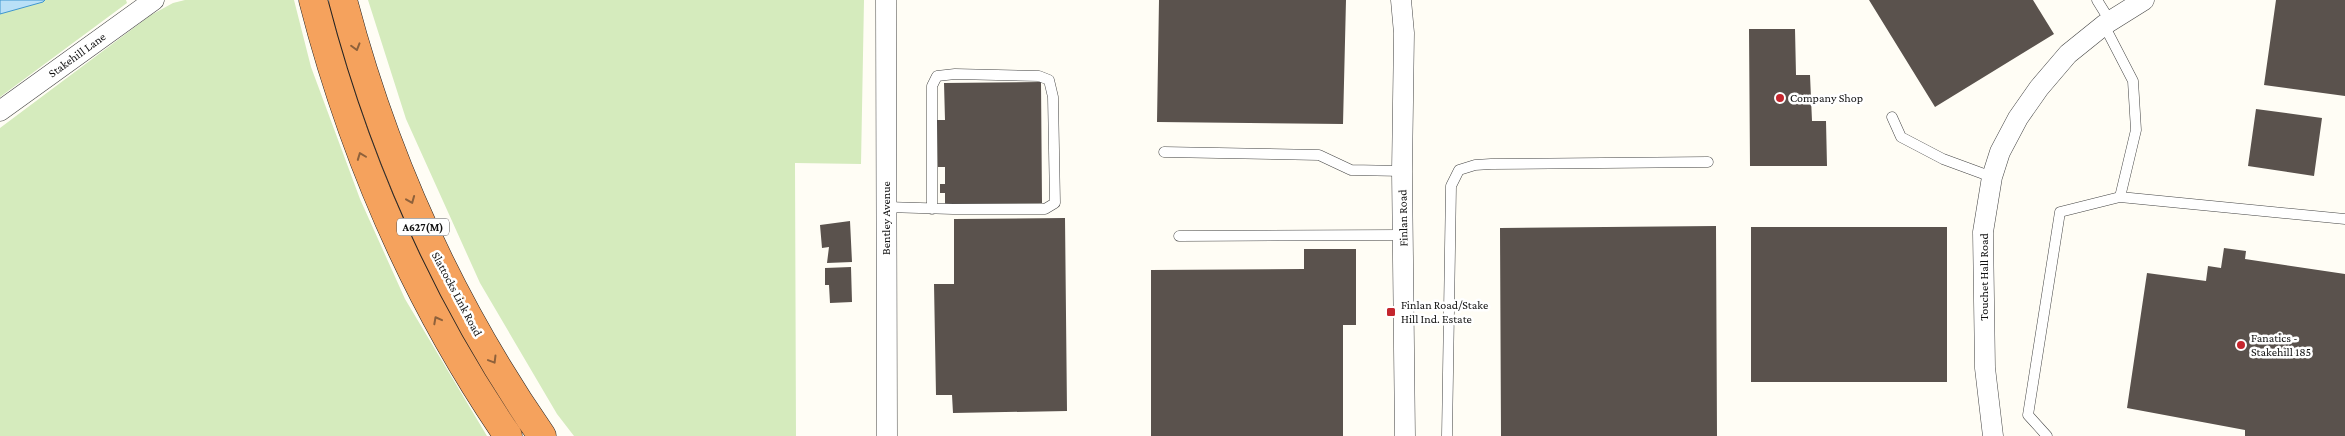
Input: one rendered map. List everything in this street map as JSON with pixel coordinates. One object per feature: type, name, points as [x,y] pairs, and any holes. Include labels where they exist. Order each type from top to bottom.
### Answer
[{"type":"highway","name":"A627(M)","points":[[313,0],[336,84],[351,128],[390,224],[439,324],[508,436]]},
{"type":"highway","name":"Slattocks Link Road","points":[[344,0],[368,87],[419,220],[490,355],[542,436]]},
{"type":"street","name":"Stakehill Lane","points":[[0,111],[154,0]]},
{"type":"street","name":"Bentley Avenue","points":[[886,0],[887,436]]},
{"type":"street","name":"Finlan Road","points":[[1401,0],[1404,34],[1402,171],[1405,436]]},
{"type":"street","name":"Touchet Hall Road","points":[[1993,436],[1985,368],[1983,232],[1992,177],[2004,144],[2018,118],[2039,88],[2068,54],[2107,23],[2144,0]]},
{"type":"lane","points":[[2097,0],[2133,81],[2136,130],[2120,197]]},
{"type":"lane","points":[[886,207],[932,208],[1045,209],[1056,203],[1053,97],[1049,80],[1039,76],[955,74],[937,76],[932,86],[932,208]]},
{"type":"lane","points":[[1892,117],[1900,137],[1943,159],[1992,177]]},
{"type":"lane","points":[[1164,152],[1319,155],[1350,170],[1402,171]]},
{"type":"lane","points":[[1447,436],[1451,186],[1459,170],[1475,165],[1491,164],[1708,162]]},
{"type":"lane","points":[[2047,436],[2028,415],[2060,212],[2120,197],[2345,219]]},
{"type":"lane","points":[[1179,236],[1403,235]]},
{"type":"green space","points":[[0,0],[126,0],[127,3],[0,97]]},
{"type":"green space","points":[[185,0],[294,0],[311,67],[360,199],[405,299],[487,436],[0,436],[0,128],[151,15],[173,3]]},
{"type":"green space","points":[[368,0],[864,0],[861,164],[795,163],[796,436],[574,436],[557,414],[480,283],[406,119]]},
{"type":"water","points":[[0,0],[45,0],[0,14]]},
{"type":"building","points":[[1159,0],[1346,0],[1343,124],[1157,122]]},
{"type":"building","points":[[1869,0],[2033,0],[2054,34],[1935,107]]},
{"type":"building","points":[[2276,0],[2345,0],[2345,96],[2264,85]]},
{"type":"building","name":"Company Shop","points":[[1749,29],[1795,29],[1796,75],[1810,75],[1812,121],[1826,121],[1827,166],[1750,166]]},
{"type":"building","points":[[1041,82],[1042,203],[945,204],[945,193],[940,193],[940,184],[945,184],[945,167],[938,167],[937,120],[945,120],[944,83]]},
{"type":"building","points":[[2256,109],[2322,118],[2314,176],[2248,166]]},
{"type":"building","points":[[1065,218],[1067,411],[953,413],[952,395],[936,395],[934,284],[954,284],[954,219]]},
{"type":"building","points":[[850,221],[852,262],[827,263],[829,247],[822,248],[820,225]]},
{"type":"building","points":[[1716,226],[1717,436],[1501,436],[1500,228]]},
{"type":"building","points":[[1751,227],[1947,227],[1947,382],[1751,382]]},
{"type":"building","name":"Fanatics - Stakehill 185","points":[[2224,248],[2246,251],[2245,259],[2345,274],[2345,436],[2245,436],[2245,430],[2127,408],[2147,273],[2206,281],[2208,266],[2221,268]]},
{"type":"building","points":[[1304,249],[1356,249],[1356,325],[1343,325],[1343,436],[1151,436],[1151,270],[1304,269]]},
{"type":"building","points":[[851,267],[852,302],[830,303],[829,285],[825,285],[825,268]]},
{"type":"place","name":"Company Shop","points":[[1780,98]]},
{"type":"place","name":"Finlan Road/Stake Hill Ind. Estate","points":[[1391,312]]},
{"type":"place","name":"Fanatics - Stakehill 185","points":[[2241,345]]}]
